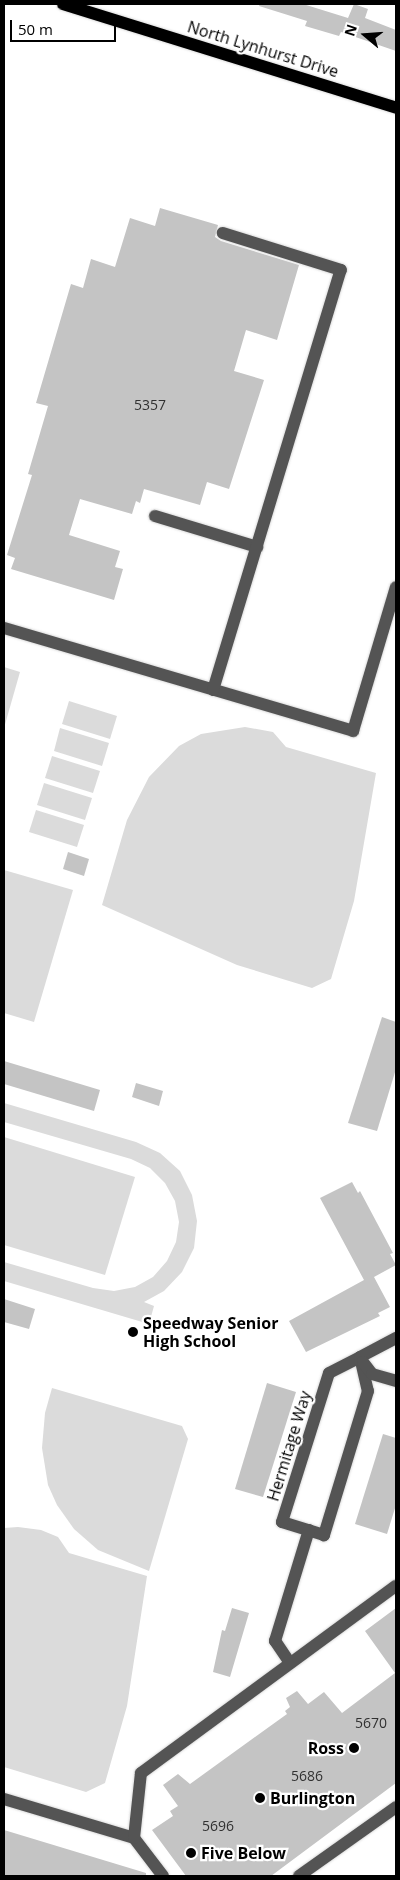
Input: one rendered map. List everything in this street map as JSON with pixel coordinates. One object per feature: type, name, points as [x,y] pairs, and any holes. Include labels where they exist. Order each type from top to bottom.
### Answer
[{"type":"main road","name":"North Lynhurst Drive","points":[[63,4],[396,108]]},
{"type":"street","points":[[213,690],[341,270],[223,233]]},
{"type":"street","points":[[155,516],[257,547]]},
{"type":"street","points":[[4,628],[353,731],[396,586]]},
{"type":"street","name":"Hermitage Way","points":[[309,1530],[282,1522],[329,1373],[396,1338]]},
{"type":"street","points":[[360,1357],[372,1374],[396,1381]]},
{"type":"street","points":[[290,1664],[275,1641],[309,1530],[324,1535],[368,1391],[360,1357]]},
{"type":"street","points":[[134,1838],[141,1773],[396,1586]]},
{"type":"street","points":[[4,1798],[134,1838],[163,1876]]},
{"type":"street","points":[[299,1876],[396,1807]]},
{"type":"shaded area","points":[[4,667],[20,672],[4,728]]},
{"type":"shaded area","points":[[69,701],[117,716],[110,739],[62,724]]},
{"type":"shaded area","points":[[245,727],[273,732],[286,747],[376,773],[354,901],[331,979],[312,988],[237,965],[102,905],[127,820],[149,777],[179,746],[201,734]]},
{"type":"shaded area","points":[[60,728],[109,743],[102,766],[54,751]]},
{"type":"shaded area","points":[[52,756],[100,771],[93,793],[45,778]]},
{"type":"shaded area","points":[[44,783],[92,798],[85,820],[37,805]]},
{"type":"shaded area","points":[[36,810],[84,825],[77,847],[29,832]]},
{"type":"shaded area","points":[[4,870],[73,890],[34,1022],[4,1013]]},
{"type":"shaded area","points":[[4,1103],[136,1142],[160,1153],[180,1171],[192,1195],[197,1221],[194,1248],[182,1272],[164,1291],[144,1302],[154,1306],[149,1324],[4,1281],[4,1262],[93,1288],[114,1291],[135,1287],[153,1277],[167,1261],[176,1242],[179,1222],[175,1201],[165,1183],[150,1168],[131,1159],[4,1122]]},
{"type":"shaded area","points":[[4,1137],[135,1177],[105,1275],[4,1245]]},
{"type":"shaded area","points":[[52,1388],[182,1426],[188,1439],[149,1571],[98,1550],[74,1529],[57,1505],[48,1485],[42,1448],[45,1413]]},
{"type":"shaded area","points":[[18,1527],[41,1530],[58,1537],[69,1553],[147,1576],[127,1706],[105,1783],[86,1792],[4,1767],[4,1528]]},
{"type":"building","points":[[260,4],[303,4],[348,18],[354,4],[368,9],[365,18],[396,30],[396,51],[341,32],[339,36],[305,26],[307,21],[259,6]]},
{"type":"building","points":[[160,208],[218,225],[215,237],[221,241],[299,265],[277,340],[246,330],[234,371],[264,380],[229,489],[207,482],[200,505],[144,489],[140,503],[136,501],[132,514],[80,499],[69,535],[120,551],[115,567],[123,569],[114,600],[11,569],[15,558],[7,555],[32,475],[28,474],[48,406],[36,403],[71,284],[83,288],[91,259],[115,267],[130,218],[155,226]]},
{"type":"building","points":[[68,852],[89,859],[84,876],[63,869]]},
{"type":"building","points":[[382,1017],[396,1022],[396,1069],[377,1131],[348,1123]]},
{"type":"building","points":[[4,1061],[100,1090],[94,1111],[4,1084]]},
{"type":"building","points":[[136,1083],[163,1091],[159,1106],[132,1097]]},
{"type":"building","points":[[352,1182],[358,1193],[360,1191],[393,1253],[390,1254],[396,1265],[374,1277],[390,1307],[378,1313],[380,1316],[306,1352],[289,1321],[364,1280],[320,1198]]},
{"type":"building","points":[[4,1299],[35,1309],[29,1329],[4,1322]]},
{"type":"building","points":[[267,1383],[296,1392],[263,1497],[235,1489]]},
{"type":"building","points":[[383,1434],[396,1438],[396,1505],[387,1534],[355,1524]]},
{"type":"building","points":[[232,1608],[249,1613],[230,1677],[213,1672],[222,1630],[225,1631]]},
{"type":"building","points":[[396,1608],[396,1783],[271,1876],[186,1876],[152,1830],[173,1816],[170,1811],[178,1806],[163,1785],[178,1774],[190,1784],[287,1714],[285,1711],[290,1707],[286,1698],[297,1691],[308,1704],[324,1692],[342,1713],[395,1673],[365,1631]]},
{"type":"building","points":[[4,1830],[146,1873],[146,1876],[4,1876]]},
{"type":"place","name":"Speedway Senior High School","points":[[133,1332]]},
{"type":"place","name":"Ross","points":[[354,1748]]},
{"type":"place","name":"Burlington","points":[[260,1798]]},
{"type":"place","name":"Five Below","points":[[191,1853]]}]
